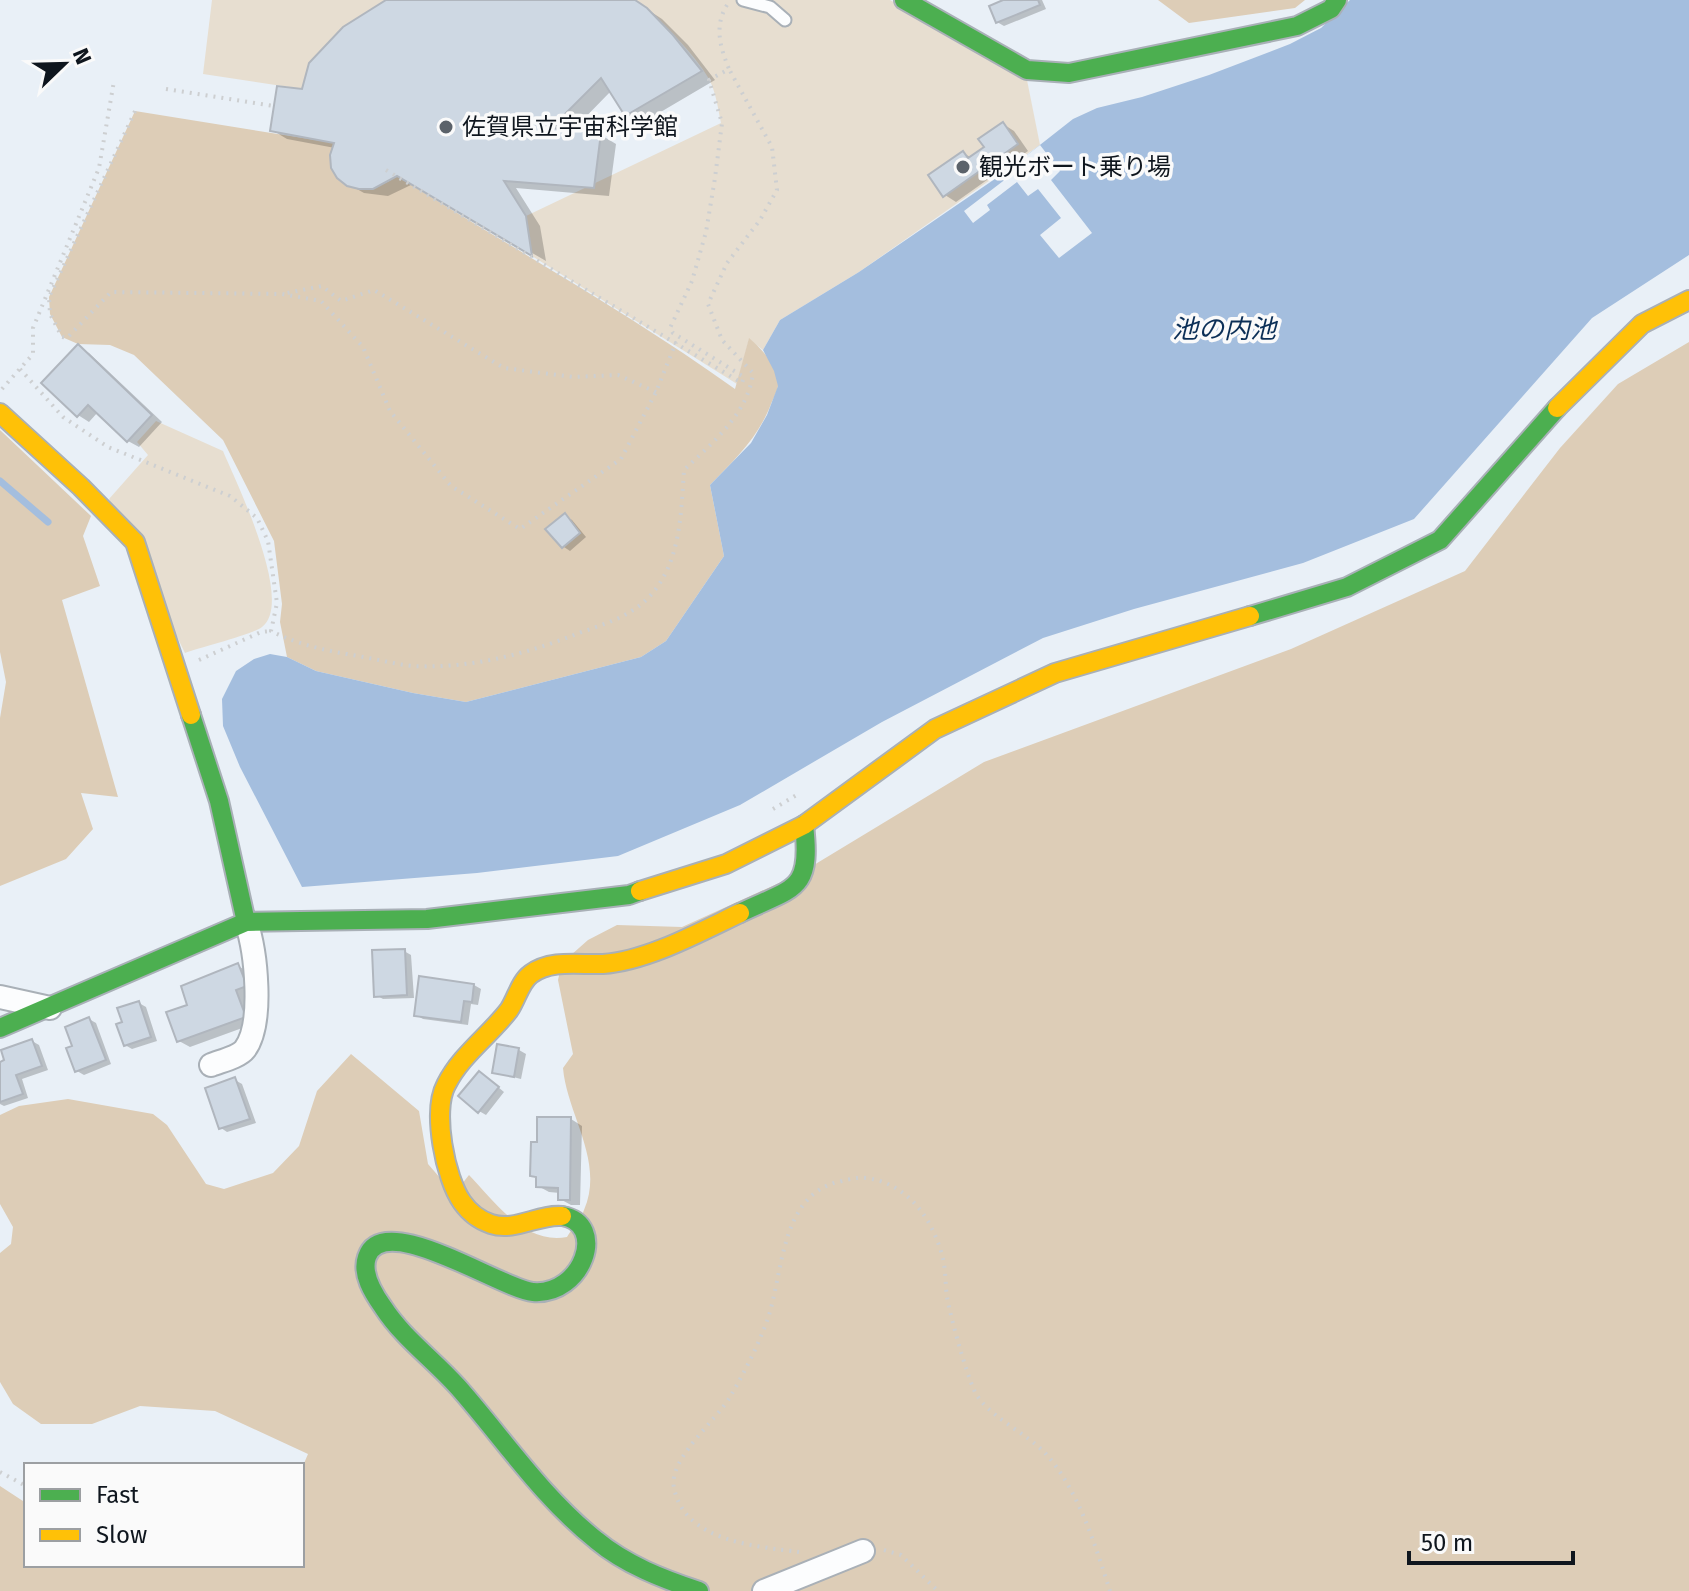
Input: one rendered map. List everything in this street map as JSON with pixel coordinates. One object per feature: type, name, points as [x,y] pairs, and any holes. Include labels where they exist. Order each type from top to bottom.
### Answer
[{"type":"street","points":[[904,0],[1027,70],[1069,73],[1297,26],[1331,9],[1337,0]]},
{"type":"street","points":[[0,1028],[246,922],[427,919],[629,895],[726,864],[804,825],[935,729],[1055,673],[1347,587],[1440,540],[1556,409],[1642,324],[1689,300]]},
{"type":"street","points":[[0,399],[135,542],[165,640],[177,667],[219,801],[246,922],[255,948],[255,1031],[243,1052],[211,1065]]},
{"type":"street","points":[[699,1591],[654,1576],[597,1542],[540,1489],[450,1377],[395,1326],[375,1294],[364,1268],[368,1252],[379,1242],[392,1238],[412,1242],[512,1288],[550,1292],[572,1278],[584,1263],[587,1243],[581,1226],[568,1216],[553,1214],[518,1227],[495,1226],[473,1215],[458,1199],[447,1170],[439,1103],[447,1081],[511,1007],[523,982],[533,973],[561,964],[610,963],[648,952],[792,888],[806,874],[808,857],[804,825]]},
{"type":"street","points":[[0,997],[51,1008]]},
{"type":"street","points":[[764,1591],[863,1551]]},
{"type":"lane","points":[[743,0],[770,7],[785,20]]},
{"type":"path","points":[[177,667],[208,657],[261,632],[271,631],[317,649],[411,666],[457,666],[553,643],[629,614],[650,596],[666,571],[679,537],[684,470],[728,428],[751,386],[753,373],[722,340],[708,304],[727,263],[760,220],[777,190],[772,147],[721,50],[719,19],[731,0]]},
{"type":"path","points":[[386,170],[742,383],[744,377],[673,333],[670,328],[692,281],[706,232],[715,178],[722,123],[709,80],[729,69]]},
{"type":"path","points":[[0,399],[33,354],[33,328],[99,168],[114,81]]},
{"type":"path","points":[[166,89],[274,106]]},
{"type":"path","points":[[135,111],[49,297],[50,314],[62,337],[67,338],[111,292],[282,294],[321,301],[363,347],[390,411],[451,486],[520,529],[621,459],[656,392],[676,342]]},
{"type":"path","points":[[282,294],[322,286],[341,301],[374,290],[504,368],[573,377],[618,375],[656,392]]},
{"type":"path","points":[[20,369],[63,417],[108,447],[230,496],[257,518],[268,541],[277,603],[271,631]]},
{"type":"path","points":[[768,812],[809,788]]},
{"type":"path","points":[[805,1553],[752,1546],[722,1538],[695,1524],[679,1504],[673,1484],[676,1469],[687,1451],[725,1405],[748,1365],[768,1318],[784,1246],[803,1205],[818,1189],[833,1182],[862,1177],[877,1180],[904,1193],[919,1206],[930,1224],[943,1256],[947,1299],[975,1391],[985,1405],[1030,1439],[1059,1471],[1095,1547],[1110,1591]]},
{"type":"path","points":[[0,1472],[24,1485]]},
{"type":"path","points":[[863,1551],[889,1550],[901,1555],[938,1591]]},
{"type":"shaded area","points":[[212,0],[386,0],[343,27],[309,63],[302,89],[203,74]]},
{"type":"shaded area","points":[[635,0],[890,0],[1027,80],[1040,145],[859,272],[780,320],[763,350],[749,339],[737,384],[532,256],[526,216],[721,123],[713,89],[703,70],[675,36]]},
{"type":"shaded area","points":[[1158,0],[1305,0],[1295,8],[1189,23]]},
{"type":"shaded area","points":[[135,111],[334,143],[347,186],[373,187],[397,176],[610,306],[735,389],[749,338],[759,347],[776,372],[777,391],[752,438],[710,485],[724,556],[666,641],[641,657],[466,702],[316,671],[287,657],[280,622],[282,604],[274,541],[223,440],[134,355],[110,345],[78,344],[62,337],[50,314],[49,297]]},
{"type":"shaded area","points":[[1689,342],[1689,1591],[0,1591],[0,1486],[24,1502],[24,1567],[304,1567],[304,1463],[308,1454],[215,1411],[140,1406],[92,1424],[41,1424],[13,1404],[0,1382],[0,1253],[11,1244],[13,1227],[0,1204],[0,1115],[19,1106],[68,1099],[153,1114],[167,1125],[206,1184],[224,1189],[273,1173],[299,1146],[317,1091],[351,1054],[419,1111],[428,1164],[454,1194],[469,1175],[500,1209],[524,1228],[552,1238],[567,1237],[584,1210],[590,1174],[588,1156],[563,1068],[573,1054],[558,980],[562,963],[588,940],[617,925],[682,927],[799,874],[984,762],[1291,649],[1465,571],[1560,448],[1618,384]]},
{"type":"shaded area","points":[[156,421],[223,451],[260,541],[272,593],[270,614],[262,627],[185,653],[109,499],[148,455],[137,442]]},
{"type":"shaded area","points":[[0,430],[91,516],[83,536],[100,586],[62,600],[118,797],[81,793],[93,829],[66,859],[0,886],[0,718],[6,682],[0,652]]},
{"type":"water","name":"池の内池","points":[[1350,0],[1689,0],[1689,255],[1592,318],[1414,519],[1303,563],[1134,609],[1043,638],[882,722],[740,805],[618,856],[477,873],[302,887],[240,767],[223,726],[222,699],[236,671],[254,659],[270,654],[287,657],[316,671],[466,702],[641,657],[666,641],[724,556],[710,485],[751,443],[767,415],[778,386],[763,350],[780,320],[859,272],[1008,170],[1073,119],[1097,108],[1209,75],[1290,44],[1321,28]]},
{"type":"pier","points":[[1040,145],[1060,171],[1051,180],[1092,233],[1059,258],[1040,235],[1061,218],[1038,189],[1028,196],[1017,182],[987,205],[990,210],[973,223],[964,211],[1011,175],[1008,170]]},
{"type":"building","points":[[386,0],[635,0],[673,35],[702,71],[625,116],[601,78],[551,128],[601,133],[594,188],[504,181],[526,216],[532,256],[397,176],[373,189],[347,186],[331,168],[330,155],[334,143],[270,131],[277,86],[302,89],[309,63],[343,27]]},
{"type":"building","points":[[1003,0],[1038,0],[1040,5],[996,23],[989,6]]},
{"type":"building","name":"観光ボート乗り場","points":[[1003,122],[1018,144],[943,197],[928,175],[963,151],[968,158],[984,147],[978,139]]},
{"type":"building","points":[[78,344],[152,415],[127,442],[88,405],[77,417],[41,383]]},
{"type":"building","points":[[565,513],[580,533],[562,548],[545,529]]},
{"type":"building","points":[[405,949],[407,995],[374,997],[372,950]]},
{"type":"building","points":[[238,963],[247,986],[236,990],[246,1017],[177,1042],[166,1012],[187,1005],[181,986]]},
{"type":"building","points":[[419,976],[474,984],[472,1002],[464,1001],[461,1022],[414,1016]]},
{"type":"building","points":[[139,1001],[151,1037],[124,1046],[116,1024],[122,1022],[117,1008]]},
{"type":"building","points":[[89,1017],[106,1060],[75,1072],[66,1048],[72,1046],[65,1027]]},
{"type":"building","points":[[32,1039],[42,1066],[16,1075],[23,1094],[0,1102],[0,1062],[4,1060],[1,1050]]},
{"type":"building","points":[[497,1044],[519,1048],[514,1077],[492,1073]]},
{"type":"building","points":[[479,1071],[499,1087],[478,1113],[458,1096]]},
{"type":"building","points":[[235,1077],[250,1119],[219,1129],[205,1088]]},
{"type":"building","points":[[537,1117],[571,1117],[570,1200],[558,1200],[558,1188],[536,1187],[536,1177],[530,1176],[531,1142],[537,1142]]},
{"type":"waterway","points":[[0,481],[48,522]]},
{"type":"traffic: fast","points":[[904,0],[1027,70],[1069,73],[1297,26],[1331,9],[1337,0]]},
{"type":"traffic: fast","points":[[1250,616],[1347,587],[1440,540],[1557,408]]},
{"type":"traffic: fast","points":[[191,715],[219,801],[246,922]]},
{"type":"traffic: fast","points":[[740,913],[786,891],[802,875],[806,847],[804,825]]},
{"type":"traffic: fast","points":[[0,1028],[246,922],[427,919],[629,895],[640,891]]},
{"type":"traffic: fast","points":[[562,1216],[576,1221],[584,1231],[584,1258],[565,1283],[550,1290],[533,1292],[517,1288],[444,1255],[395,1242],[377,1245],[367,1257],[367,1277],[375,1296],[400,1329],[458,1387],[540,1486],[576,1523],[632,1564],[699,1591]]},
{"type":"traffic: slow","points":[[1557,408],[1642,324],[1689,300]]},
{"type":"traffic: slow","points":[[0,413],[81,487],[135,542],[191,715]]},
{"type":"traffic: slow","points":[[640,891],[726,864],[804,825],[935,729],[1055,673],[1250,616]]},
{"type":"traffic: slow","points":[[562,1216],[500,1226],[482,1220],[465,1206],[450,1177],[440,1127],[442,1097],[452,1074],[509,1010],[527,977],[539,969],[566,964],[620,962],[673,944],[740,913]]},
{"type":"place","name":"佐賀県立宇宙科学館","points":[[446,127]]},
{"type":"place","name":"観光ボート乗り場","points":[[963,167]]}]
